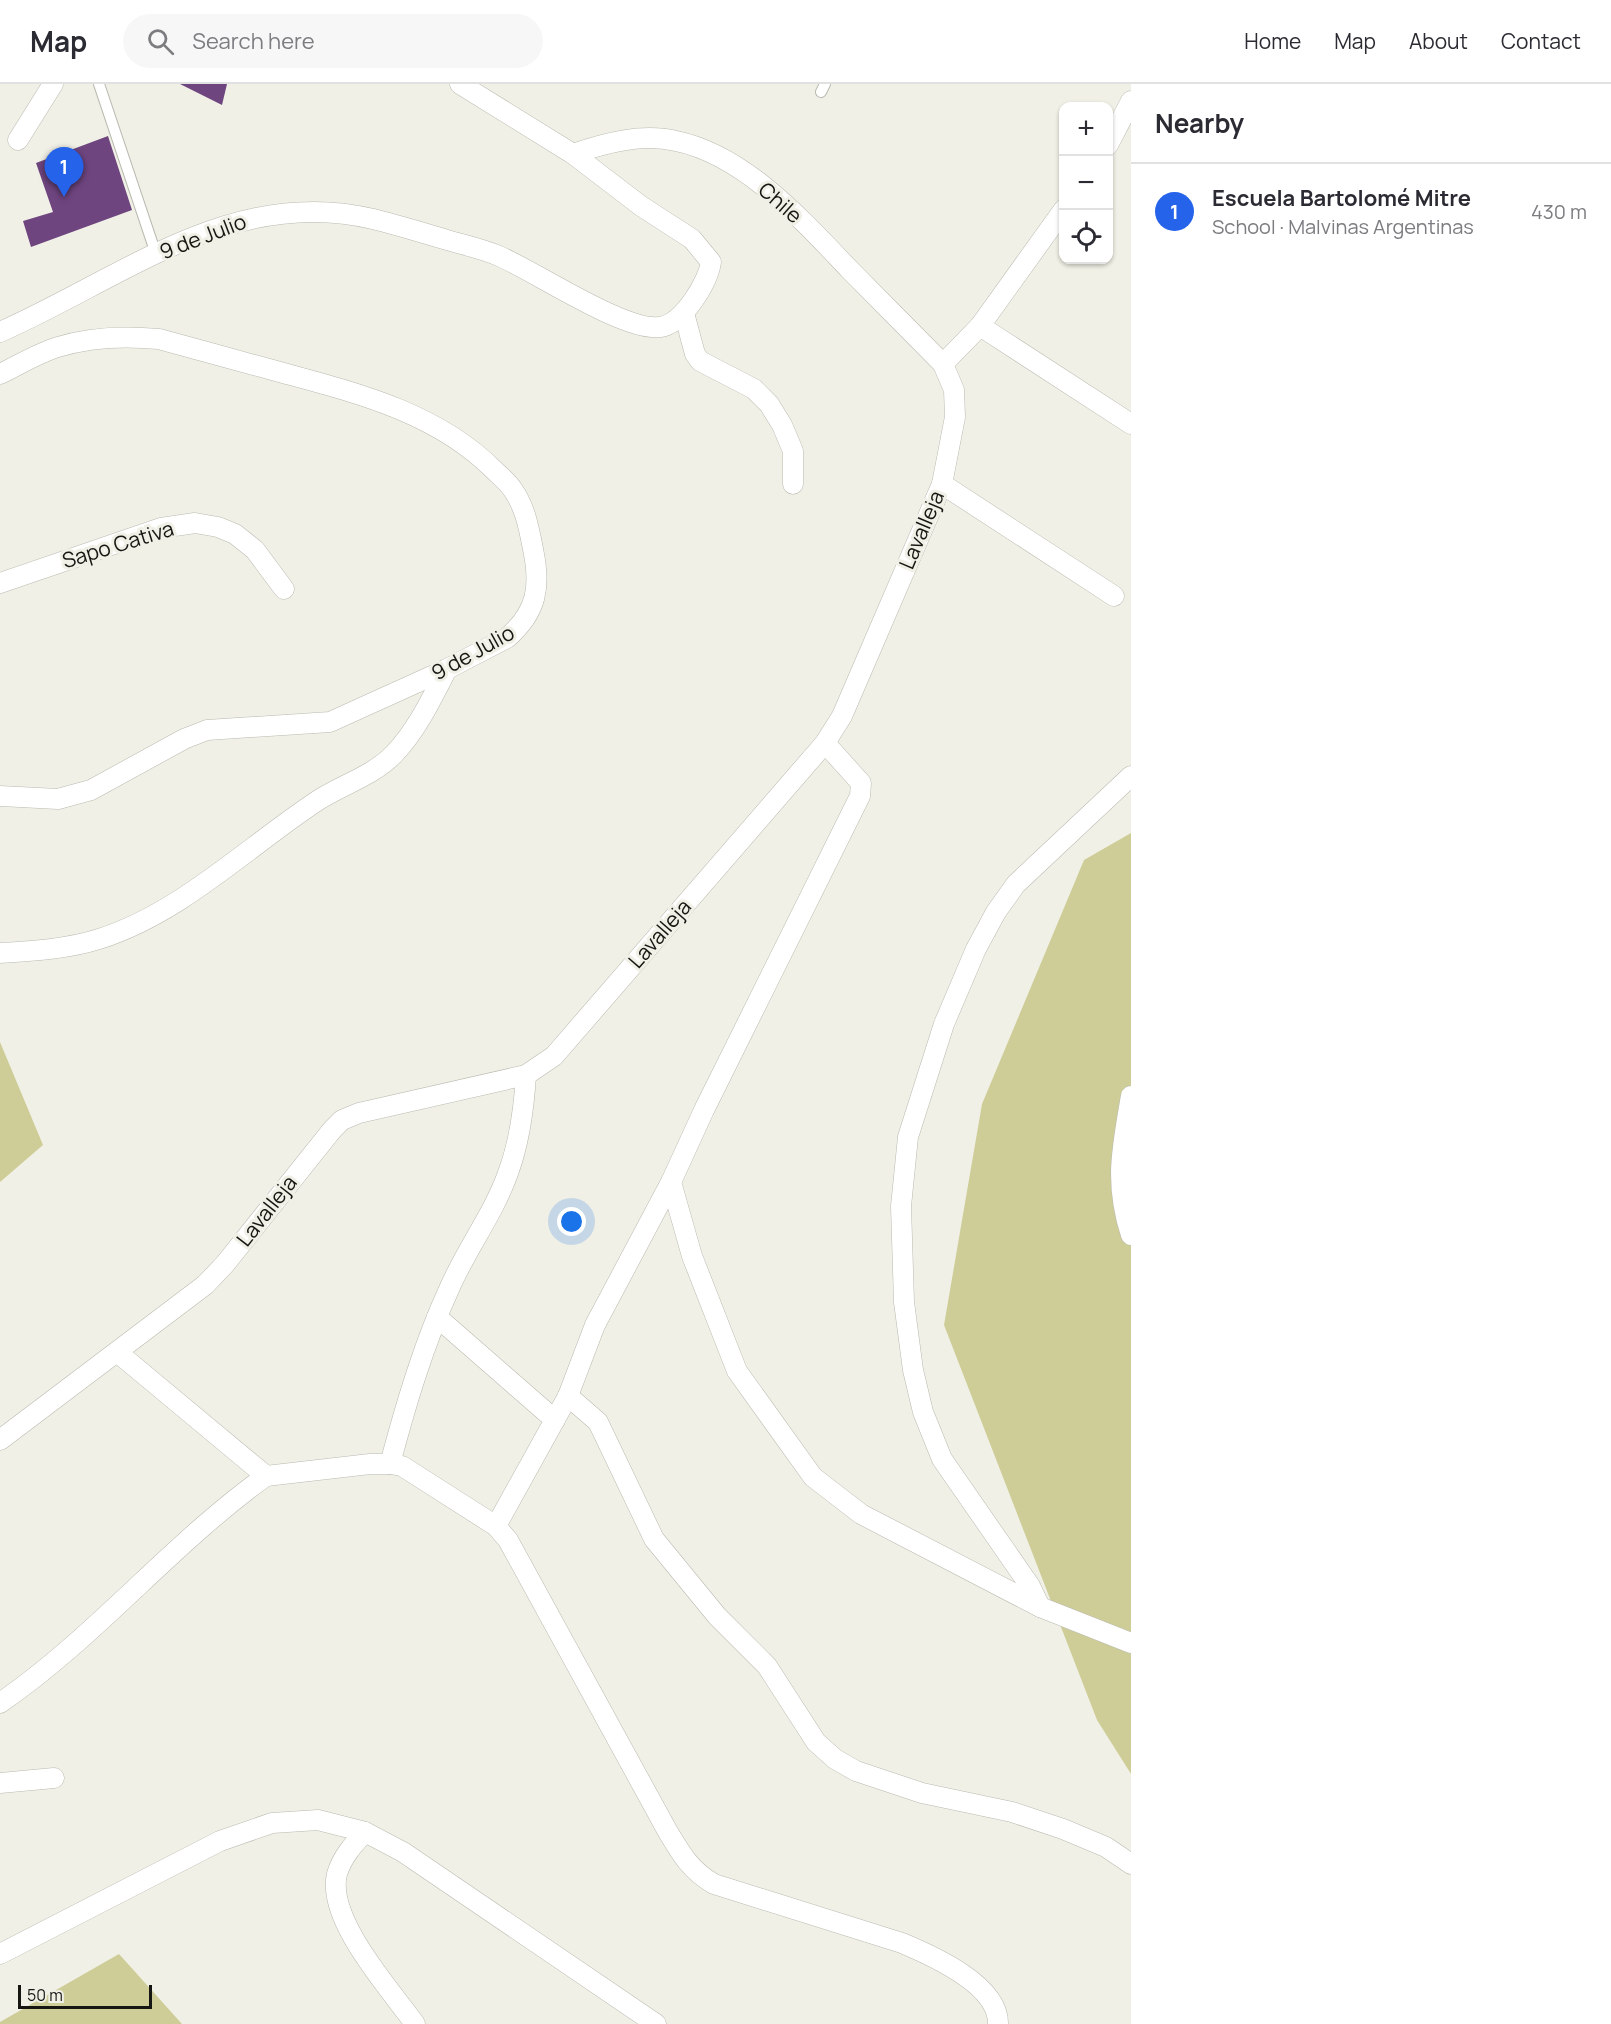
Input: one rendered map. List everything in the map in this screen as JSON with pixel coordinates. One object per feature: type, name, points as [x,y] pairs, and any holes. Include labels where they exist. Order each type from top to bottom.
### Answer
[{"type":"street","points":[[18,140],[53,84]]},
{"type":"street","name":"9 de Julio","points":[[0,332],[48,311],[156,254],[219,225],[253,217],[332,212],[372,218],[497,255],[618,317],[648,327],[662,327],[684,313],[709,276],[711,262],[692,239],[641,206],[573,154],[460,84]]},
{"type":"street","points":[[1113,135],[1131,101]]},
{"type":"street","name":"Chile","points":[[573,154],[605,143],[637,139],[675,140],[707,150],[780,199],[943,364]]},
{"type":"street","points":[[943,364],[980,326],[1063,210]]},
{"type":"street","points":[[684,313],[695,354],[700,361],[754,389],[769,404],[782,424],[793,451],[793,484]]},
{"type":"street","points":[[980,326],[1131,424]]},
{"type":"street","name":"9 de Julio","points":[[0,374],[56,347],[79,342],[137,337],[159,339],[362,394],[459,438],[513,489],[527,517],[537,579],[536,599],[523,625],[507,638],[447,669],[330,722],[207,730],[184,739],[91,790],[58,800],[0,796]]},
{"type":"street","name":"Lavalleja","points":[[0,1440],[205,1285],[225,1264],[342,1120],[359,1113],[526,1075],[554,1056],[825,743],[842,716],[942,484],[955,417],[954,390],[943,364]]},
{"type":"street","points":[[942,484],[1114,596]]},
{"type":"street","name":"Sapo Cativa","points":[[0,583],[161,528],[195,523],[218,527],[235,534],[255,550],[284,589]]},
{"type":"street","points":[[0,953],[66,947],[97,940],[162,911],[319,800],[357,780],[394,754],[425,712],[447,669]]},
{"type":"street","points":[[496,1526],[568,1396],[595,1325],[671,1182],[714,1089],[860,796],[861,783],[825,743]]},
{"type":"street","points":[[1040,1607],[1030,1586],[942,1459],[924,1412],[913,1370],[904,1302],[901,1206],[908,1137],[944,1024],[976,949],[996,912],[1016,884],[1131,776]]},
{"type":"street","points":[[390,1464],[437,1317],[450,1285],[508,1175],[518,1143],[526,1075]]},
{"type":"street","points":[[1131,1096],[1121,1154],[1121,1205],[1131,1235]]},
{"type":"street","points":[[671,1182],[692,1256],[737,1371],[813,1477],[861,1514],[1040,1607],[1131,1643]]},
{"type":"street","points":[[437,1317],[555,1420]]},
{"type":"street","points":[[117,1352],[266,1476]]},
{"type":"street","points":[[568,1396],[598,1422],[654,1539],[717,1616],[767,1666],[816,1742],[835,1759],[856,1771],[922,1793],[1012,1812],[1063,1829],[1106,1847],[1131,1864]]},
{"type":"street","points":[[0,1703],[20,1690],[121,1604],[228,1503],[266,1476],[359,1465],[402,1466],[496,1526],[508,1540],[668,1832],[686,1862],[698,1875],[714,1884],[902,1943],[945,1962],[985,1992],[993,2002],[998,2024]]},
{"type":"street","points":[[0,1783],[54,1778]]},
{"type":"street","points":[[0,1954],[220,1841],[272,1823],[318,1820],[364,1832],[404,1852],[656,2024]]},
{"type":"street","points":[[364,1832],[347,1851],[337,1876],[338,1903],[357,1942],[415,2024]]},
{"type":"lane","points":[[99,84],[156,254]]},
{"type":"shaded area","points":[[1131,833],[1131,1774],[1097,1720],[944,1325],[982,1104],[1084,860]]},
{"type":"shaded area","points":[[0,1042],[43,1145],[0,1182]]},
{"type":"shaded area","points":[[119,1954],[182,2024],[0,2024],[0,2022]]},
{"type":"building","points":[[180,84],[227,84],[222,105]]},
{"type":"building","points":[[108,136],[132,210],[31,247],[23,221],[53,212],[36,163]]},
{"type":"place","name":"Escuela Bartolomé Mitre","points":[[64,197]]}]
